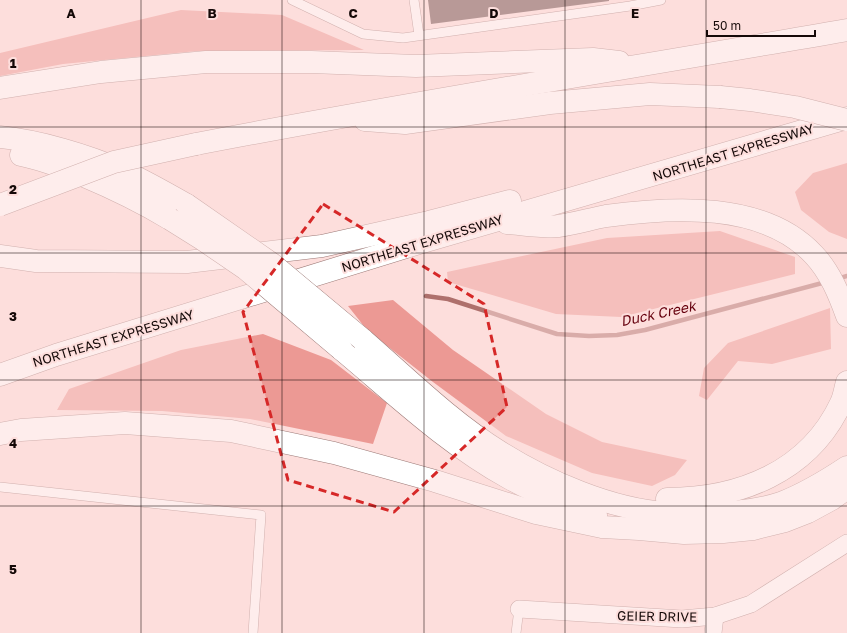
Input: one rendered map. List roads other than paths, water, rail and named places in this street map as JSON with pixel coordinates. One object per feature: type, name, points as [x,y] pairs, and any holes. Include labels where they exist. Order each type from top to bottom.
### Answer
[{"type":"highway","points":[[0,205],[114,162],[196,144],[333,118],[847,30]]},
{"type":"highway","points":[[0,88],[101,72],[206,62],[311,62],[416,66],[593,59],[644,65]]},
{"type":"highway","points":[[333,118],[405,123],[550,103],[642,95],[720,97],[750,100],[795,107],[847,119]]},
{"type":"highway","name":"NORTHEAST EXPRESSWAY","points":[[0,375],[56,355],[492,222],[847,119]]},
{"type":"highway","points":[[0,137],[47,146],[89,158],[122,170],[188,205],[272,264],[461,424],[501,452],[582,493],[612,503],[666,513],[727,513],[755,509],[780,503],[806,492],[847,467]]},
{"type":"highway","points":[[0,152],[32,157],[62,167],[116,189],[143,203],[202,239],[246,269],[442,433],[483,461],[510,478],[558,500],[639,529]]},
{"type":"highway","points":[[0,256],[36,260],[187,262],[322,246],[429,222],[583,182],[626,184]]},
{"type":"highway","points":[[492,222],[557,226],[613,216],[667,210],[710,211],[748,218],[782,230],[813,254],[833,283],[844,308]]},
{"type":"highway","points":[[542,474],[600,491],[659,499],[687,499],[717,495],[753,485],[786,468],[806,452],[827,428],[842,402],[847,382]]},
{"type":"highway","points":[[0,434],[21,430],[125,423],[231,431],[334,453],[435,481],[536,513],[602,527],[684,533],[723,532],[753,529],[785,521],[808,512],[832,499],[847,488]]},
{"type":"street","name":"GEIER DRIVE","points":[[518,609],[682,619],[715,616],[750,604],[847,543]]},
{"type":"street","points":[[713,633],[715,616]]},
{"type":"lane","points":[[292,0],[363,34],[404,38],[630,6],[661,0]]},
{"type":"lane","points":[[414,0],[419,35]]},
{"type":"lane","points":[[0,487],[261,515],[253,633]]},
{"type":"lane","points":[[516,633],[518,609]]},
{"type":"waterway","name":"Duck Creek","points":[[837,279],[847,276]]},
{"type":"waterway","name":"Duck Creek","points":[[426,296],[448,299],[557,334],[589,336],[617,335],[645,330],[826,282]]}]
